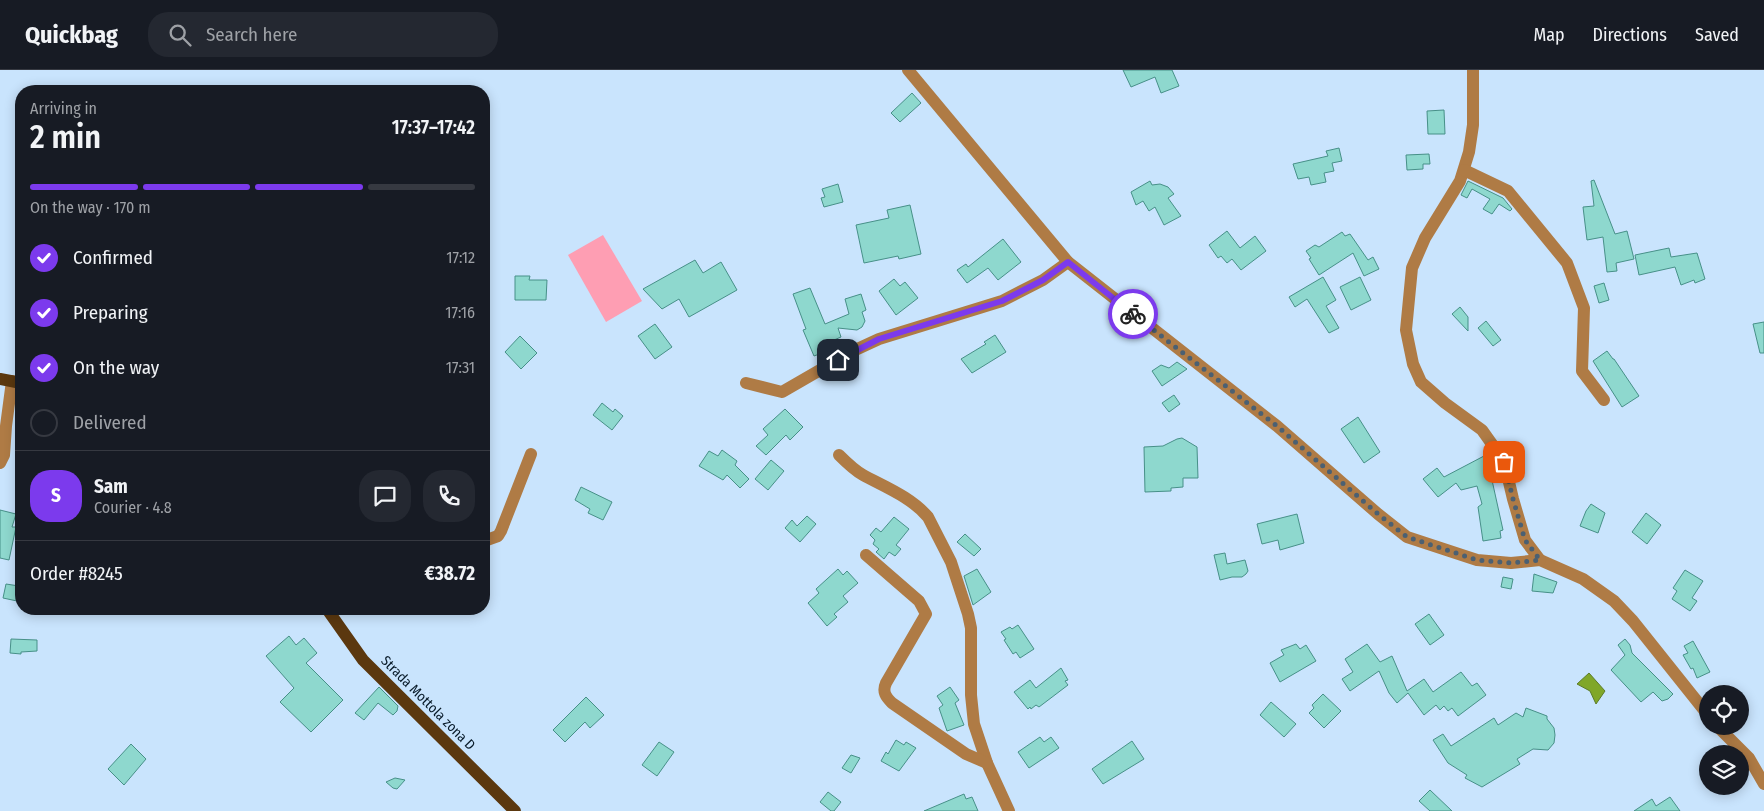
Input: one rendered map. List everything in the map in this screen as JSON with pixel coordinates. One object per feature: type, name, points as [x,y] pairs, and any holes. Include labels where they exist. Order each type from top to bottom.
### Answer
[{"type":"main road","name":"Strada Mottola zona D","points":[[331,615],[363,660],[515,811]]},
{"type":"street","points":[[908,70],[1068,262],[1277,426],[1407,537],[1477,560],[1511,563],[1540,560]]},
{"type":"street","points":[[1473,70],[1474,125],[1464,170],[1460,181],[1425,238],[1412,268],[1406,330],[1413,364],[1421,382],[1445,403],[1482,430],[1504,462],[1525,540],[1540,560],[1583,579],[1614,601],[1633,621],[1699,704]]},
{"type":"street","points":[[1464,170],[1508,191],[1567,263],[1584,308],[1582,371],[1604,400]]},
{"type":"street","points":[[746,383],[782,392],[853,351],[879,339],[1002,301],[1043,280],[1068,262]]},
{"type":"street","points":[[0,463],[4,455],[11,381]]},
{"type":"street","points":[[490,539],[498,536],[502,531],[531,454]]},
{"type":"street","points":[[839,455],[861,474],[891,489],[923,512],[928,517],[951,562],[971,628],[971,695],[974,724],[987,763],[1009,811]]},
{"type":"street","points":[[866,555],[920,601],[926,614],[883,688],[885,694],[892,703],[966,754],[987,763]]},
{"type":"street","points":[[1727,735],[1749,758],[1764,784]]},
{"type":"shaded area","points":[[603,235],[642,301],[606,322],[568,255]]},
{"type":"shaded area","points":[[1589,673],[1605,691],[1596,704],[1590,691],[1577,684]]},
{"type":"building","points":[[1123,70],[1172,70],[1179,86],[1161,93],[1155,77],[1131,87]]},
{"type":"building","points":[[912,93],[921,103],[900,122],[891,113]]},
{"type":"building","points":[[1444,110],[1445,134],[1428,134],[1427,111]]},
{"type":"building","points":[[1339,148],[1342,161],[1332,163],[1334,171],[1324,173],[1326,182],[1311,185],[1309,177],[1298,179],[1293,164],[1328,156],[1326,151]]},
{"type":"building","points":[[1429,154],[1430,164],[1423,164],[1423,169],[1407,170],[1406,155]]},
{"type":"building","points":[[1594,180],[1615,234],[1627,231],[1634,259],[1616,263],[1617,271],[1607,272],[1603,237],[1587,240],[1583,207],[1594,206],[1591,181]]},
{"type":"building","points":[[1150,181],[1152,185],[1160,184],[1168,187],[1174,194],[1168,198],[1181,216],[1164,225],[1155,207],[1149,211],[1143,201],[1136,205],[1131,192]]},
{"type":"building","points":[[1468,181],[1503,198],[1512,209],[1510,211],[1499,204],[1492,214],[1483,209],[1490,199],[1472,189],[1467,198],[1461,195]]},
{"type":"building","points":[[838,184],[843,202],[824,207],[821,198],[825,197],[822,189]]},
{"type":"building","points":[[910,205],[921,254],[899,259],[898,256],[864,263],[856,225],[889,218],[887,210]]},
{"type":"building","points":[[1227,231],[1240,248],[1255,236],[1266,251],[1241,270],[1232,259],[1227,263],[1221,256],[1218,258],[1209,245]]},
{"type":"building","points":[[1342,232],[1345,236],[1350,234],[1368,260],[1373,257],[1379,269],[1364,276],[1353,253],[1319,275],[1306,251],[1315,245],[1319,247]]},
{"type":"building","points":[[1003,239],[1021,262],[998,280],[988,268],[967,283],[957,270],[966,264],[968,267]]},
{"type":"building","points":[[1669,248],[1671,257],[1697,253],[1705,279],[1695,283],[1694,280],[1681,285],[1675,267],[1639,275],[1635,255]]},
{"type":"building","points":[[695,260],[703,273],[721,262],[737,290],[689,317],[679,299],[662,309],[643,289]]},
{"type":"building","points":[[515,276],[530,276],[529,280],[547,280],[546,300],[515,300]]},
{"type":"building","points":[[1323,277],[1336,300],[1326,306],[1339,328],[1329,333],[1307,299],[1295,307],[1289,297]]},
{"type":"building","points":[[1360,277],[1371,300],[1351,310],[1340,287]]},
{"type":"building","points":[[894,279],[900,286],[905,282],[918,298],[896,315],[879,291]]},
{"type":"building","points":[[1604,283],[1609,300],[1599,303],[1594,286]]},
{"type":"building","points":[[810,288],[825,324],[849,314],[845,299],[861,294],[866,310],[862,312],[865,321],[862,327],[857,330],[838,328],[841,337],[827,343],[830,350],[814,356],[803,330],[806,329],[793,294]]},
{"type":"building","points":[[1460,307],[1468,317],[1468,331],[1452,314]]},
{"type":"building","points":[[1486,321],[1501,340],[1493,346],[1478,328]]},
{"type":"building","points":[[1764,322],[1764,353],[1760,353],[1753,324]]},
{"type":"building","points":[[655,324],[672,347],[655,359],[638,336]]},
{"type":"building","points":[[995,335],[1006,352],[972,373],[961,359],[986,344],[984,342]]},
{"type":"building","points":[[520,336],[537,353],[521,369],[505,352]]},
{"type":"building","points":[[1607,351],[1639,396],[1622,407],[1593,361]]},
{"type":"building","points":[[1177,362],[1187,369],[1162,386],[1152,371],[1161,365],[1169,368]]},
{"type":"building","points":[[1174,395],[1180,404],[1169,412],[1162,403]]},
{"type":"building","points":[[602,403],[613,412],[615,409],[623,416],[612,430],[593,415]]},
{"type":"building","points":[[785,409],[803,427],[790,440],[786,435],[766,455],[756,446],[768,435],[763,429]]},
{"type":"building","points":[[1358,417],[1380,452],[1364,463],[1341,429]]},
{"type":"building","points":[[1182,438],[1197,447],[1198,478],[1183,478],[1183,487],[1171,488],[1171,491],[1145,492],[1144,447],[1163,446]]},
{"type":"building","points":[[722,450],[737,461],[735,465],[749,479],[740,488],[727,475],[723,480],[699,466],[709,451],[718,456]]},
{"type":"building","points":[[1484,456],[1488,462],[1503,530],[1500,531],[1501,538],[1483,541],[1478,507],[1482,504],[1477,486],[1461,490],[1456,483],[1438,497],[1423,479],[1437,468],[1444,477]]},
{"type":"building","points":[[771,460],[784,471],[768,490],[755,479]]},
{"type":"building","points":[[581,487],[612,502],[603,520],[588,513],[590,509],[575,500]]},
{"type":"building","points":[[1591,504],[1605,513],[1598,533],[1580,526]]},
{"type":"building","points":[[0,510],[15,514],[12,527],[15,527],[15,532],[9,560],[0,558]]},
{"type":"building","points":[[1646,513],[1661,525],[1647,544],[1632,532]]},
{"type":"building","points":[[1297,514],[1304,543],[1280,550],[1278,540],[1262,544],[1257,524]]},
{"type":"building","points":[[807,516],[816,524],[800,542],[785,528],[792,520],[797,526]]},
{"type":"building","points":[[894,517],[909,529],[896,545],[901,549],[895,556],[889,552],[884,559],[876,552],[879,549],[873,544],[875,540],[870,535],[876,528],[881,532]]},
{"type":"building","points":[[965,534],[981,549],[974,556],[957,542]]},
{"type":"building","points":[[1225,553],[1227,564],[1245,560],[1248,571],[1246,574],[1242,577],[1220,580],[1214,555]]},
{"type":"building","points":[[838,569],[843,575],[847,571],[858,583],[843,596],[848,602],[834,614],[837,617],[827,626],[808,603],[819,593],[816,589]]},
{"type":"building","points":[[977,569],[991,592],[973,605],[964,576]]},
{"type":"building","points":[[1685,570],[1703,581],[1692,598],[1697,601],[1690,611],[1672,599],[1677,591],[1673,588]]},
{"type":"building","points":[[1534,574],[1557,582],[1553,593],[1532,591]]},
{"type":"building","points":[[1503,577],[1513,579],[1511,589],[1501,587]]},
{"type":"building","points":[[6,584],[15,585],[15,601],[3,598]]},
{"type":"building","points":[[1429,614],[1444,635],[1430,645],[1415,624]]},
{"type":"building","points":[[1018,625],[1034,649],[1020,658],[1016,652],[1013,654],[1001,632]]},
{"type":"building","points":[[289,636],[296,645],[304,638],[317,653],[306,663],[343,700],[311,732],[280,702],[294,688],[266,656]]},
{"type":"building","points":[[11,639],[37,640],[37,651],[21,652],[21,654],[10,653]]},
{"type":"building","points":[[1625,639],[1630,645],[1632,653],[1673,694],[1668,699],[1662,701],[1653,692],[1641,702],[1611,670],[1625,655],[1618,645]]},
{"type":"building","points":[[1693,641],[1710,672],[1697,678],[1693,668],[1691,669],[1683,655],[1688,653],[1684,646]]},
{"type":"building","points":[[1296,644],[1300,649],[1306,645],[1316,661],[1280,682],[1270,663],[1284,655],[1281,650]]},
{"type":"building","points":[[1367,644],[1380,662],[1392,656],[1407,691],[1424,679],[1433,692],[1461,672],[1472,686],[1477,683],[1486,695],[1458,716],[1452,708],[1448,711],[1444,706],[1440,710],[1436,705],[1424,715],[1408,693],[1397,703],[1389,693],[1379,671],[1350,691],[1342,679],[1353,672],[1345,659]]},
{"type":"building","points":[[1061,668],[1068,680],[1065,681],[1068,685],[1039,707],[1036,705],[1028,709],[1014,692],[1030,680],[1036,688]]},
{"type":"building","points":[[379,687],[398,706],[397,711],[393,715],[378,703],[364,720],[355,713]]},
{"type":"building","points":[[950,687],[959,700],[955,703],[964,725],[947,731],[939,708],[943,705],[937,696]]},
{"type":"building","points":[[1323,694],[1341,711],[1324,728],[1309,713],[1314,708],[1312,705]]},
{"type":"building","points":[[586,697],[604,715],[590,728],[585,722],[565,742],[553,730]]},
{"type":"building","points":[[1271,702],[1296,724],[1284,737],[1260,715]]},
{"type":"building","points":[[1526,708],[1547,716],[1547,719],[1554,728],[1554,743],[1548,750],[1533,749],[1517,759],[1520,764],[1482,787],[1465,778],[1467,775],[1448,763],[1433,740],[1443,734],[1451,746],[1494,718],[1498,725],[1516,713],[1523,717]]},
{"type":"building","points":[[1040,737],[1044,742],[1051,737],[1059,748],[1029,768],[1018,752]]},
{"type":"building","points":[[896,740],[904,745],[906,742],[916,748],[899,771],[881,761],[886,752],[888,754]]},
{"type":"building","points":[[1132,741],[1144,759],[1103,784],[1092,769]]},
{"type":"building","points":[[659,742],[674,752],[657,776],[642,765]]},
{"type":"building","points":[[131,744],[146,759],[124,785],[108,769]]},
{"type":"building","points":[[851,755],[860,758],[851,773],[842,768]]},
{"type":"building","points":[[395,778],[405,780],[397,789],[386,782]]},
{"type":"building","points":[[1430,790],[1452,811],[1430,811],[1419,801]]},
{"type":"building","points":[[828,792],[841,802],[834,811],[831,811],[820,802]]},
{"type":"building","points":[[964,794],[966,799],[972,797],[978,811],[924,811]]},
{"type":"building","points":[[1670,797],[1680,811],[1634,811],[1652,799],[1656,806]]},
{"type":"way so far","points":[[1133,314],[1277,426],[1407,537],[1477,560],[1511,563],[1540,560],[1525,540],[1504,462]]},
{"type":"route","points":[[838,360],[879,339],[1002,301],[1043,280],[1068,262],[1133,314]]}]
